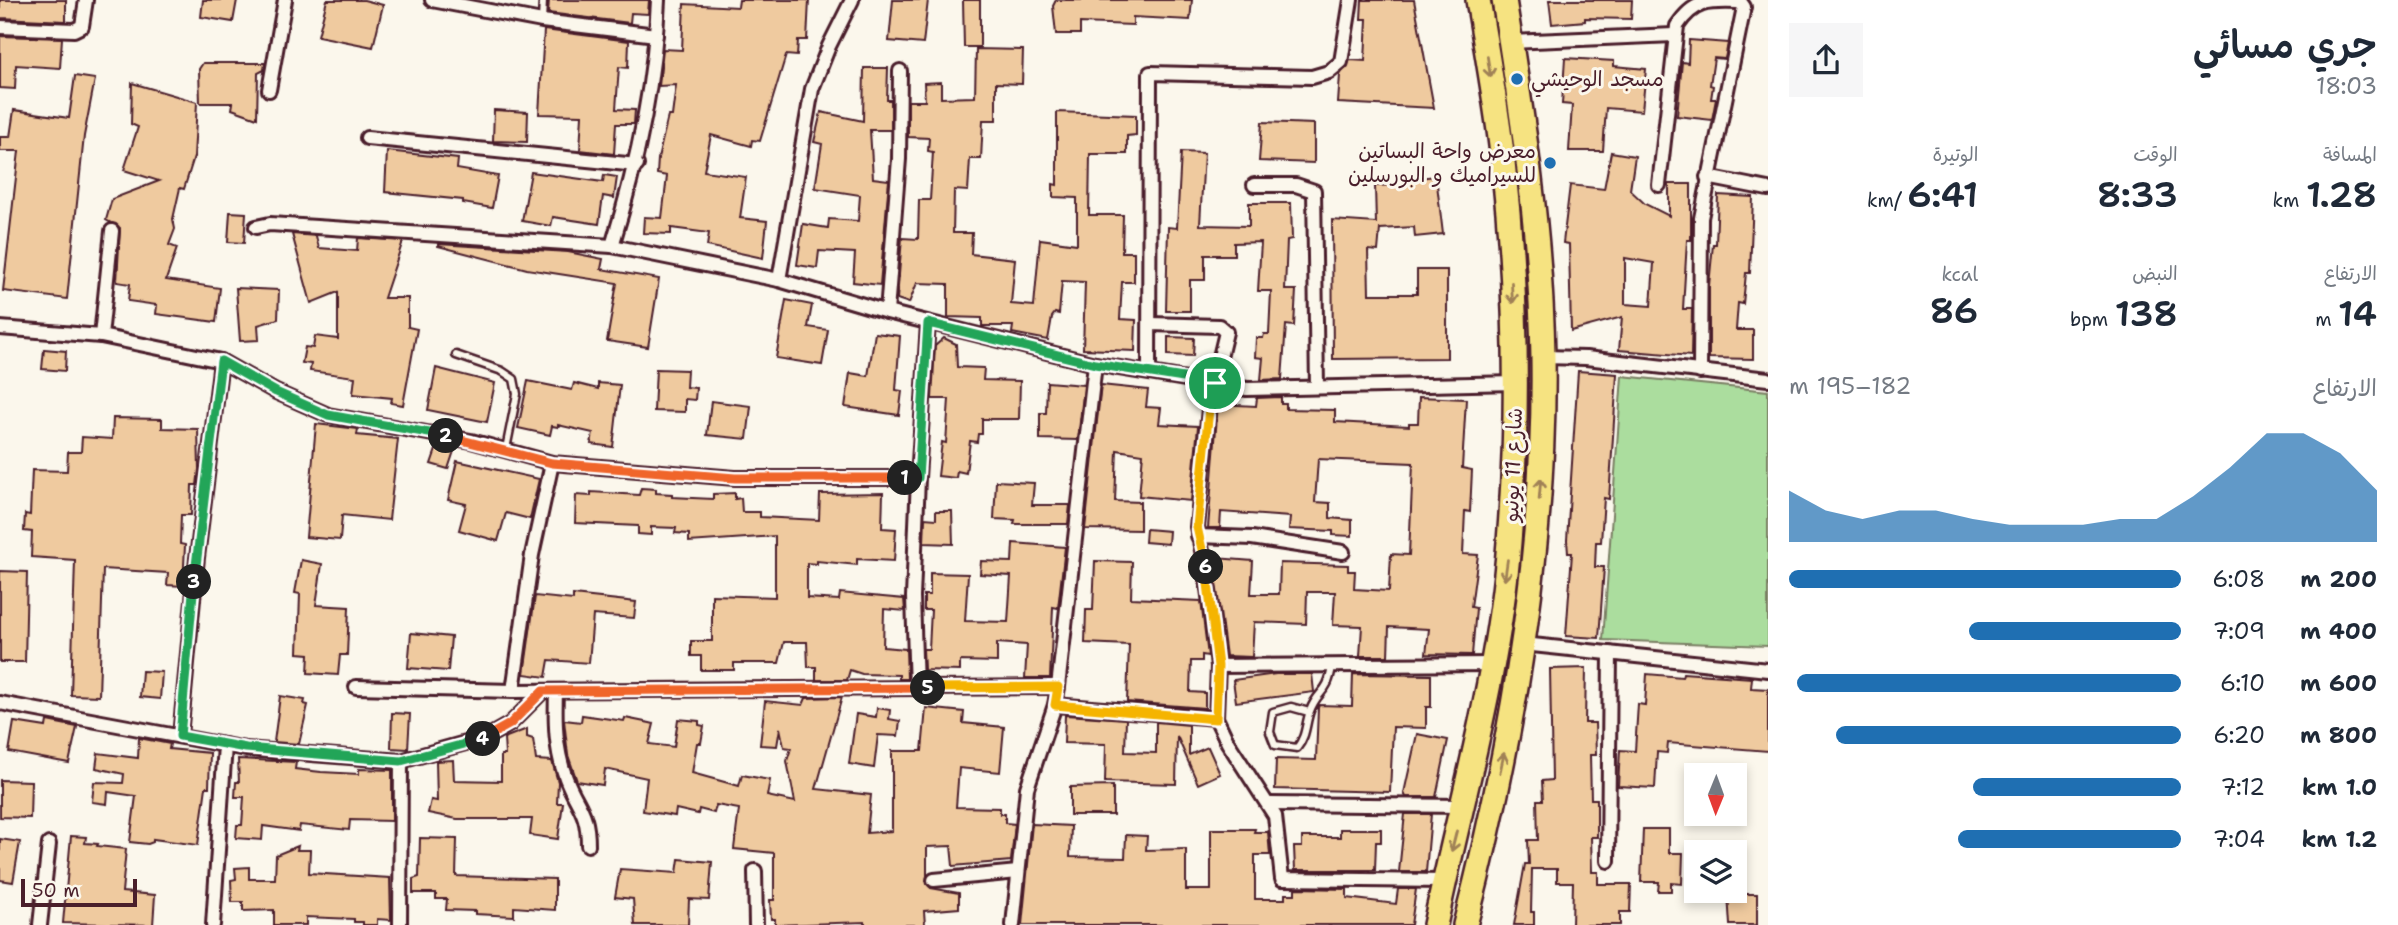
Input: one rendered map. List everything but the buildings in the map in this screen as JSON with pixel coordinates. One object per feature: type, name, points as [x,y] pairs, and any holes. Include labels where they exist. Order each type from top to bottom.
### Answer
[{"type":"highway","name":"شارع 11 يونيو","points":[[1435,925],[1493,664],[1509,543],[1516,383],[1506,203],[1478,0]]},
{"type":"highway","name":"شارع 11 يونيو","points":[[1465,925],[1504,754],[1523,644],[1541,479],[1543,357],[1534,200],[1504,0]]},
{"type":"highway","points":[[1506,203],[1534,200]]},
{"type":"street","points":[[0,27],[75,30],[82,26],[86,0]]},
{"type":"street","points":[[269,90],[285,0]]},
{"type":"street","points":[[432,0],[542,21],[656,35]]},
{"type":"street","points":[[612,246],[637,165],[656,35],[658,0]]},
{"type":"street","points":[[779,280],[813,89],[829,46],[852,0]]},
{"type":"street","points":[[1149,372],[1150,73],[1312,77],[1329,72],[1341,62],[1351,0]]},
{"type":"street","points":[[1659,185],[1674,35],[1687,11],[1695,6],[1707,2],[1739,1],[1744,7],[1707,177],[1701,218],[1700,372]]},
{"type":"street","points":[[1511,42],[1674,35]]},
{"type":"street","points":[[887,312],[899,159],[901,71]]},
{"type":"street","points":[[367,138],[637,165]]},
{"type":"street","points":[[1707,177],[1768,189]]},
{"type":"street","points":[[1254,185],[1296,185],[1314,191],[1317,387]]},
{"type":"street","points":[[256,227],[270,224],[612,246],[779,280],[928,323],[1095,364],[1247,389],[1516,383]]},
{"type":"street","points":[[101,336],[112,231]]},
{"type":"street","points":[[916,688],[913,597],[928,323]]},
{"type":"street","points":[[1150,324],[1225,329],[1227,337],[1210,399],[1198,536],[1205,565],[1218,666],[1216,719],[1228,743],[1270,804],[1279,831],[1282,879],[1444,881]]},
{"type":"street","points":[[0,328],[101,336],[221,361],[276,392],[328,415],[506,449],[552,463],[735,478],[918,478]]},
{"type":"street","points":[[1543,357],[1768,379]]},
{"type":"street","points":[[180,736],[201,518],[221,361]]},
{"type":"street","points":[[1013,925],[1027,788],[1055,705],[1058,687],[1095,364]]},
{"type":"street","points":[[513,691],[532,555],[552,463]]},
{"type":"street","points":[[1198,536],[1262,539],[1343,552]]},
{"type":"street","points":[[1523,644],[1768,670]]},
{"type":"street","points":[[1608,861],[1610,653]]},
{"type":"street","points":[[1218,666],[1493,664]]},
{"type":"street","points":[[356,687],[550,691],[1058,687]]},
{"type":"street","points":[[0,703],[226,745],[401,761],[459,747],[487,737],[510,724],[550,691]]},
{"type":"street","points":[[550,691],[557,744],[566,778],[586,816],[587,845]]},
{"type":"street","points":[[1055,705],[1216,719]]},
{"type":"street","points":[[213,925],[226,745]]},
{"type":"street","points":[[400,925],[401,761]]},
{"type":"street","points":[[1270,804],[1463,806]]},
{"type":"street","points":[[40,925],[50,844]]},
{"type":"street","points":[[755,871],[756,925]]},
{"type":"street","points":[[934,880],[1017,872]]},
{"type":"lane","points":[[542,21],[543,0]]},
{"type":"lane","points":[[456,355],[502,371],[514,379],[517,394],[506,449]]},
{"type":"lane","points":[[1309,712],[1291,708],[1273,712],[1270,732],[1275,745],[1297,748],[1306,736],[1309,712],[1329,687],[1332,664]]},
{"type":"green space","points":[[1622,376],[1768,391],[1768,646],[1603,640]]},
{"type":"place","name":"مسجد الوحيشي","points":[[1517,79]]},
{"type":"place","name":"معرض واحة البساتين للسيراميك و البورسلين","points":[[1550,163]]},
{"type":"route","points":[[928,323],[1095,364],[1215,383],[1210,399],[1197,527],[1205,565],[1218,666],[1216,719],[1055,705],[1058,687],[543,691],[510,724],[500,730],[459,747],[418,759],[401,761],[313,755],[246,748],[180,736],[210,438],[221,361],[276,392],[328,415],[471,441],[552,463],[735,478],[918,478],[928,323]]}]
